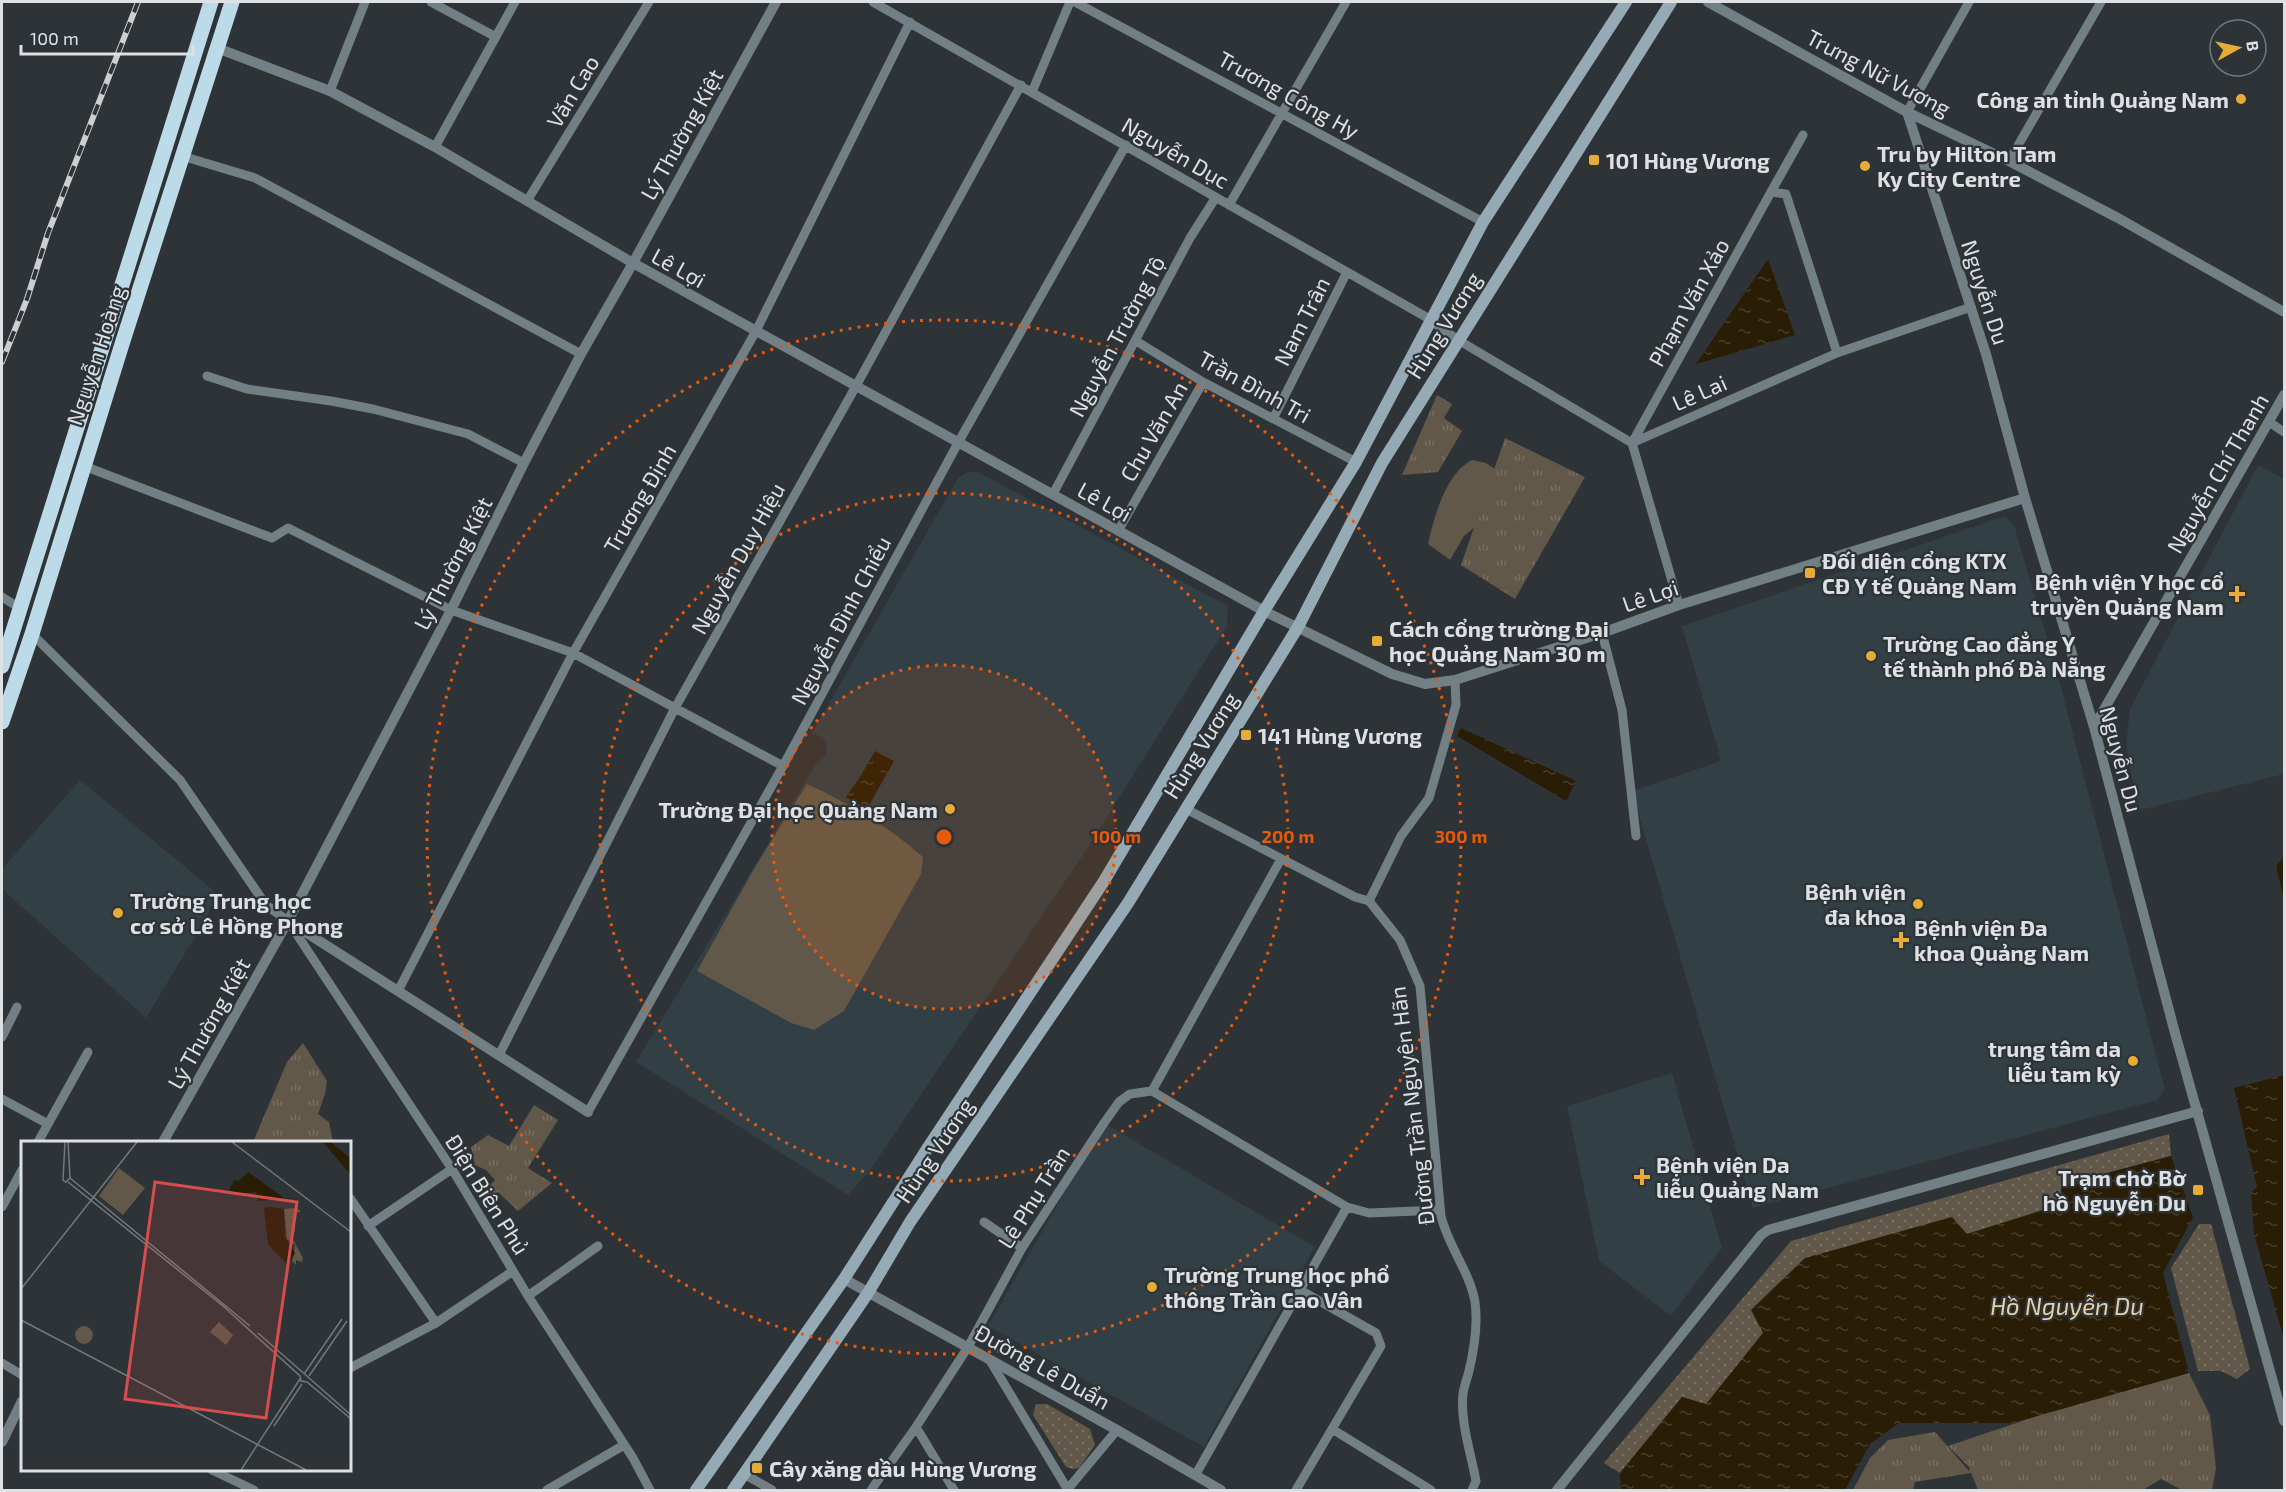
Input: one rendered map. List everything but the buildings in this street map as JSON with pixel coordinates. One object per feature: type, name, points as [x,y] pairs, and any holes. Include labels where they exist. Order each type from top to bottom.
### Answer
[{"type":"highway","name":"Nguyễn Hoàng","points":[[2,666],[18,607],[211,2]]},
{"type":"highway","name":"Nguyễn Hoàng","points":[[2,722],[232,2]]},
{"type":"highway","points":[[105,338],[122,344]]},
{"type":"main road","name":"Hùng Vương","points":[[696,1491],[844,1279],[920,1159],[1104,880],[1264,611],[1356,462],[1483,222],[1626,2]]},
{"type":"main road","name":"Hùng Vương","points":[[733,1491],[868,1293],[910,1222],[1128,903],[1298,627],[1382,463],[1671,2]]},
{"type":"street","points":[[330,91],[365,2]]},
{"type":"street","points":[[431,2],[496,37]]},
{"type":"street","points":[[435,147],[515,2]]},
{"type":"street","name":"Văn Cao","points":[[527,201],[649,2]]},
{"type":"street","name":"Lý Thường Kiệt","points":[[165,1141],[288,921],[581,354],[776,2]]},
{"type":"street","name":"Nguyễn Dục","points":[[873,2],[1431,320],[1458,340]]},
{"type":"street","points":[[1032,92],[1070,2]]},
{"type":"street","name":"Trương Công Hy","points":[[1076,2],[1483,222]]},
{"type":"street","points":[[1229,205],[1346,2]]},
{"type":"street","name":"Trưng Nữ Vương","points":[[1708,2],[1907,112],[2010,160],[2118,218],[2284,312]]},
{"type":"street","points":[[1907,112],[1970,2]]},
{"type":"street","points":[[2010,160],[2101,2]]},
{"type":"street","name":"Trương Định","points":[[398,991],[573,653],[756,331],[910,22]]},
{"type":"street","name":"Lê Lợi","points":[[217,48],[330,91],[435,147],[633,263],[1264,611],[1392,674],[1425,684],[1455,680],[1602,633],[1679,605],[2025,498]]},
{"type":"street","name":"Nguyễn Duy Hiệu","points":[[499,1055],[675,708],[856,386],[1021,85]]},
{"type":"street","name":"Nguyễn Du","points":[[1907,112],[1971,307],[2025,498],[2094,727],[2284,1421]]},
{"type":"street","name":"Phạm Văn Xảo","points":[[1632,443],[1803,135]]},
{"type":"street","name":"Nguyễn Đình Chiểu","points":[[588,1112],[783,766],[958,442],[1126,146]]},
{"type":"street","points":[[182,156],[255,178],[581,354]]},
{"type":"street","points":[[1771,192],[1786,194],[1837,353]]},
{"type":"street","name":"Nguyễn Trường Tộ","points":[[1053,494],[1190,238],[1216,197]]},
{"type":"street","name":"Nam Trân","points":[[1273,419],[1347,272]]},
{"type":"street","name":"Lê Lai","points":[[1632,443],[1837,353],[1971,307]]},
{"type":"street","points":[[1458,340],[1632,443],[1679,605]]},
{"type":"street","name":"Trần Đình Tri","points":[[1136,341],[1203,382],[1356,462]]},
{"type":"street","points":[[207,376],[247,389],[331,400],[468,434],[524,463]]},
{"type":"street","name":"Chu Văn An","points":[[1118,531],[1203,382]]},
{"type":"street","name":"Nguyễn Chí Thanh","points":[[2094,727],[2284,395]]},
{"type":"street","points":[[2268,422],[2284,432]]},
{"type":"street","points":[[84,466],[272,538],[288,528],[451,609],[573,653],[783,766]]},
{"type":"street","points":[[2,597],[18,607]]},
{"type":"street","points":[[1602,633],[1622,710],[1636,836]]},
{"type":"street","name":"Điện Biên Phủ","points":[[32,634],[180,780],[266,904],[288,921],[452,1169],[528,1296],[624,1445],[650,1491]]},
{"type":"street","points":[[1186,809],[1355,897],[1369,901],[1401,836],[1429,798],[1456,705],[1455,680]]},
{"type":"street","points":[[1281,859],[1152,1091],[1347,1207],[1369,1213],[1440,1210]]},
{"type":"street","name":"Đường Trần Nguyên Hãn","points":[[1369,901],[1400,940],[1420,986],[1440,1210],[1444,1229],[1475,1301],[1476,1331],[1470,1370],[1463,1393],[1463,1415],[1476,1481],[1472,1491]]},
{"type":"street","points":[[288,921],[588,1112]]},
{"type":"street","points":[[2,1037],[17,1007]]},
{"type":"street","points":[[39,1141],[88,1052]]},
{"type":"street","name":"Lê Phụ Trần","points":[[871,1491],[968,1347],[1022,1248],[1119,1102],[1130,1094],[1152,1091]]},
{"type":"street","points":[[2,1099],[48,1124]]},
{"type":"street","points":[[1557,1491],[1761,1235],[1768,1230],[2198,1111]]},
{"type":"street","points":[[368,1226],[452,1169]]},
{"type":"street","points":[[2,1207],[21,1172]]},
{"type":"street","points":[[351,1200],[436,1323]]},
{"type":"street","points":[[1196,1474],[1347,1207]]},
{"type":"street","points":[[984,1222],[1022,1248]]},
{"type":"street","points":[[528,1296],[598,1246]]},
{"type":"street","points":[[351,1367],[436,1323],[513,1271]]},
{"type":"street","name":"Đường Lê Duẩn","points":[[844,1279],[1196,1474],[1221,1491]]},
{"type":"street","points":[[1296,1491],[1381,1346],[1377,1333],[1300,1290]]},
{"type":"street","points":[[989,1359],[1068,1490],[1117,1430]]},
{"type":"street","points":[[2,1363],[21,1374]]},
{"type":"street","points":[[2,1442],[21,1403]]},
{"type":"street","points":[[916,1427],[954,1491]]},
{"type":"street","points":[[1332,1429],[1431,1491]]},
{"type":"street","points":[[548,1491],[624,1445]]},
{"type":"street","points":[[214,1471],[254,1491]]},
{"type":"street","points":[[744,1474],[772,1491]]},
{"type":"shaded area","name":"Bệnh viện Y học cổ truyền Quảng Nam","points":[[2258,465],[2284,479],[2284,774],[2140,810],[2126,745],[2130,709]]},
{"type":"shaded area","name":"Trường Đại học Quảng Nam","points":[[968,472],[978,472],[1228,606],[1227,626],[1083,855],[868,1173],[848,1195],[636,1062],[816,764],[827,752],[822,737],[812,733],[958,478]]},
{"type":"shaded area","name":"Bệnh viện Đa khoa Quảng Nam","points":[[2005,516],[2015,528],[2061,687],[2165,1090],[2157,1100],[1753,1208],[1632,791],[1721,761],[1682,626]]},
{"type":"shaded area","name":"Trường Trung học cơ sở Lê Hồng Phong","points":[[80,780],[218,894],[146,1018],[2,889],[2,869]]},
{"type":"shaded area","name":"Bệnh viện Da liễu Quảng Nam","points":[[1672,1073],[1722,1248],[1671,1316],[1599,1261],[1567,1106]]},
{"type":"shaded area","name":"Trường Trung học phổ thông Trần Cao Vân","points":[[1104,1123],[1315,1247],[1204,1447],[988,1326]]},
{"type":"green space","points":[[1437,395],[1452,404],[1444,418],[1462,431],[1438,472],[1402,475]]},
{"type":"green space","points":[[1505,438],[1585,477],[1515,599],[1461,565]]},
{"type":"green space","points":[[1472,460],[1486,463],[1497,470],[1476,526],[1464,536],[1450,560],[1428,544],[1442,497],[1448,485],[1463,466]]},
{"type":"green space","points":[[807,784],[868,816],[923,857],[921,874],[844,1011],[814,1030],[791,1023],[697,971],[755,867]]},
{"type":"green space","points":[[303,1043],[327,1081],[318,1114],[329,1122],[333,1141],[253,1141],[287,1062]]},
{"type":"green space","points":[[534,1105],[558,1120],[528,1168],[552,1183],[518,1211],[498,1192],[491,1195],[486,1189],[495,1180],[486,1170],[475,1165],[471,1147],[488,1135],[509,1146]]},
{"type":"green space","points":[[2169,1134],[2171,1156],[2062,1185],[2059,1205],[1967,1234],[1763,1333],[1706,1405],[1682,1397],[1620,1473],[1604,1463],[1791,1241]]},
{"type":"green space","points":[[2199,1224],[2211,1224],[2250,1369],[2237,1379],[2221,1371],[2198,1371],[2171,1268]]},
{"type":"green space","points":[[2189,1373],[2210,1415],[2216,1468],[2212,1490],[2182,1490],[2161,1479],[2143,1490],[1978,1490],[1971,1473],[1915,1482],[1913,1490],[1853,1490],[1870,1458],[1888,1440],[1935,1432],[1970,1472],[1969,1467],[1948,1446],[2049,1412]]},
{"type":"green space","points":[[1036,1404],[1047,1404],[1090,1429],[1095,1445],[1079,1468],[1066,1467],[1033,1415]]},
{"type":"water","points":[[1768,259],[1795,335],[1696,364]]},
{"type":"water","points":[[1461,728],[1576,781],[1566,801],[1457,736]]},
{"type":"water","points":[[875,751],[894,761],[867,809],[846,797]]},
{"type":"water","points":[[2284,857],[2284,899],[2276,866]]},
{"type":"water","points":[[2284,1075],[2284,1339],[2254,1234],[2251,1192],[2257,1187],[2234,1088]]},
{"type":"water","name":"Hồ Nguyễn Du","points":[[2171,1156],[2193,1217],[2163,1273],[2189,1373],[2013,1423],[1899,1423],[1870,1444],[1845,1490],[1621,1490],[1620,1473],[1682,1397],[1706,1404],[1763,1333],[1751,1310],[1805,1258],[1952,1217],[1967,1234],[2059,1205],[2062,1185]]},
{"type":"railway","points":[[2,362],[27,299],[48,233],[138,2]]},
{"type":"place","name":"Công an tỉnh Quảng Nam","points":[[2241,99]]},
{"type":"place","name":"101 Hùng Vương","points":[[1594,160]]},
{"type":"place","name":"Tru by Hilton Tam Ky City Centre","points":[[1865,166]]},
{"type":"place","name":"Đối diện cổng KTX CĐ Y tế Quảng Nam","points":[[1810,573]]},
{"type":"place","name":"Bệnh viện Y học cổ truyền Quảng Nam","points":[[2237,594]]},
{"type":"place","name":"Cách cổng trường Đại học Quảng Nam 30 m","points":[[1377,641]]},
{"type":"place","name":"Trường Cao đẳng Y tế thành phố Đà Nẵng","points":[[1871,656]]},
{"type":"place","name":"141 Hùng Vương","points":[[1246,735]]},
{"type":"place","name":"Trường Đại học Quảng Nam","points":[[950,809]]},
{"type":"place","name":"Bệnh viện đa khoa","points":[[1918,904]]},
{"type":"place","name":"Trường Trung học cơ sở Lê Hồng Phong","points":[[118,913]]},
{"type":"place","name":"Bệnh viện Đa khoa Quảng Nam","points":[[1901,940]]},
{"type":"place","name":"trung tâm da liễu tam kỳ","points":[[2133,1061]]},
{"type":"place","name":"Bệnh viện Da liễu Quảng Nam","points":[[1642,1177]]},
{"type":"place","name":"Trạm chờ Bờ hồ Nguyễn Du","points":[[2198,1190]]},
{"type":"place","name":"Trường Trung học phổ thông Trần Cao Vân","points":[[1152,1287]]},
{"type":"place","name":"Cây xăng dầu Hùng Vương","points":[[757,1468]]}]
